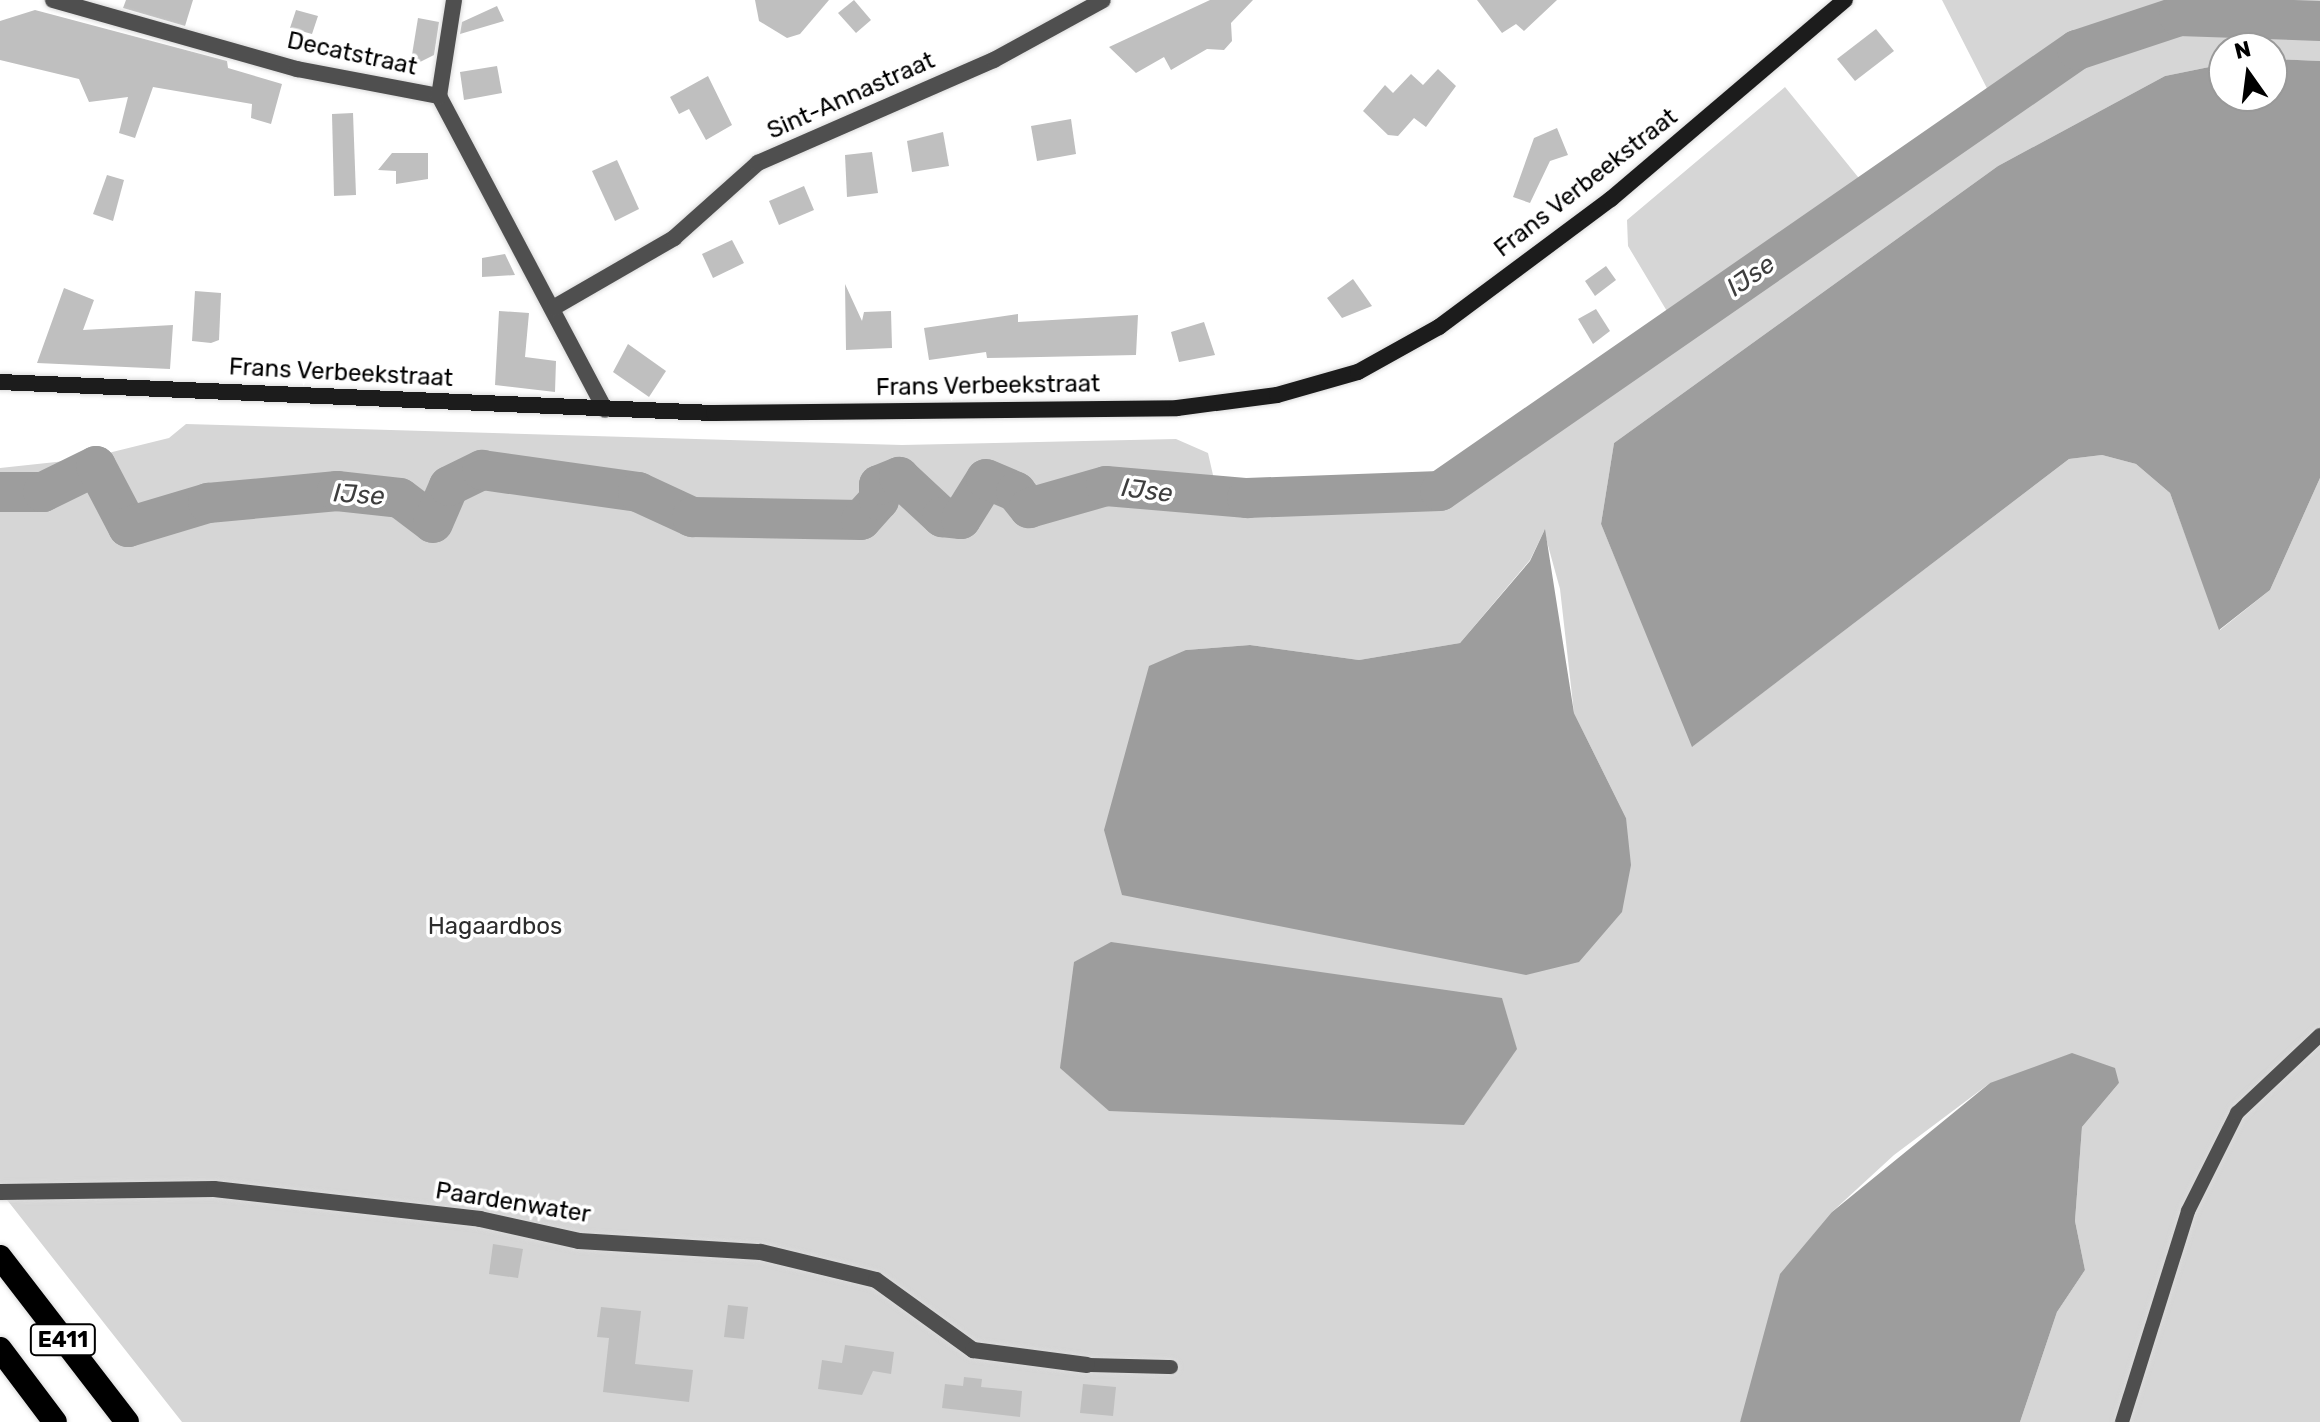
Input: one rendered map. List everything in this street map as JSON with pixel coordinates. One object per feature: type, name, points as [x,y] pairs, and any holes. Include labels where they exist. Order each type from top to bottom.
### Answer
[{"type":"highway","name":"E411","points":[[0,1257],[127,1422]]},
{"type":"highway","name":"E411","points":[[0,1349],[55,1422]]},
{"type":"main road","name":"Frans Verbeekstraat","points":[[0,382],[605,410],[1177,408],[1318,385],[1439,327],[1611,199],[1845,0]]},
{"type":"street","name":"Decatstraat","points":[[53,0],[297,69],[439,96],[605,410]]},
{"type":"street","points":[[439,96],[454,0]]},
{"type":"street","name":"Sint-Annastraat","points":[[553,308],[674,238],[758,163],[994,60],[1103,0]]},
{"type":"street","name":"Paardenwater","points":[[0,1192],[214,1189],[480,1219],[579,1241],[761,1252],[876,1280],[973,1350],[1087,1365]]},
{"type":"lane","points":[[2122,1422],[2188,1211],[2237,1113],[2320,1035]]},
{"type":"lane","points":[[1087,1365],[1171,1367]]},
{"type":"green space","name":"Hagaardbos","points":[[1942,0],[2320,0],[2320,61],[2288,60],[2288,32],[2208,32],[2208,67],[2165,76],[1998,166],[1614,443],[1601,524],[1693,746],[2069,459],[2102,455],[2136,464],[2170,493],[2220,630],[2270,590],[2320,478],[2320,1422],[2020,1422],[2057,1312],[2085,1270],[2075,1221],[2082,1127],[2119,1083],[1990,1083],[1894,1155],[1832,1212],[1740,1422],[182,1422],[0,1191],[0,468],[84,459],[169,438],[186,424],[902,445],[1176,439],[1208,453],[1218,497],[1440,491],[1677,328],[1628,246],[1627,220],[1785,87],[1871,193],[1996,106]],"holes":[[[1544,531],[1560,589],[1574,713],[1626,818],[1186,650],[1250,645],[1359,660],[1460,643],[1530,560]]]},
{"type":"shaded area","points":[[2288,60],[2320,61],[2320,478],[2270,590],[2219,630],[2170,493],[2136,464],[2102,455],[2069,459],[1692,747],[1601,524],[1614,443],[1998,166],[2165,76],[2208,67],[2208,112],[2288,112]]},
{"type":"shaded area","points":[[1545,529],[1574,713],[1626,818],[1631,865],[1622,912],[1579,962],[1526,975],[1122,895],[1104,830],[1149,666],[1186,650],[1250,645],[1359,660],[1460,643],[1530,561]]},
{"type":"shaded area","points":[[1111,942],[1502,998],[1517,1049],[1464,1125],[1109,1111],[1060,1068],[1074,962]]},
{"type":"shaded area","points":[[2072,1053],[2115,1068],[2119,1083],[2082,1127],[2075,1221],[2085,1270],[2057,1312],[2020,1422],[1740,1422],[1780,1274],[1832,1212],[1990,1083]]},
{"type":"building","points":[[126,0],[193,0],[185,26],[123,8]]},
{"type":"building","points":[[755,0],[829,0],[800,34],[787,38],[759,21]]},
{"type":"building","points":[[854,0],[871,20],[856,33],[838,13]]},
{"type":"building","points":[[1210,0],[1253,0],[1231,23],[1232,41],[1224,50],[1207,49],[1171,70],[1164,57],[1136,73],[1109,47]]},
{"type":"building","points":[[1477,0],[1557,0],[1524,31],[1516,24],[1502,33]]},
{"type":"building","points":[[497,6],[504,21],[460,34],[462,22]]},
{"type":"building","points":[[35,10],[227,61],[228,68],[282,84],[271,124],[251,118],[252,104],[153,87],[135,138],[119,133],[128,97],[89,102],[79,79],[0,60],[0,21]]},
{"type":"building","points":[[296,10],[318,16],[312,34],[290,28]]},
{"type":"building","points":[[418,18],[439,22],[434,55],[410,67]]},
{"type":"building","points":[[1876,29],[1894,51],[1855,81],[1837,59]]},
{"type":"building","points":[[497,66],[502,93],[464,100],[460,72]]},
{"type":"building","points":[[1438,69],[1456,86],[1426,127],[1414,118],[1398,136],[1388,135],[1363,111],[1385,85],[1393,93],[1411,74],[1423,85]]},
{"type":"building","points":[[708,76],[732,125],[706,140],[689,109],[679,114],[670,97]]},
{"type":"building","points":[[353,113],[356,195],[334,196],[332,114]]},
{"type":"building","points":[[1071,119],[1076,154],[1037,161],[1031,126]]},
{"type":"building","points":[[1557,128],[1568,155],[1550,161],[1530,203],[1513,197],[1534,138]]},
{"type":"building","points":[[943,132],[949,166],[912,172],[907,141]]},
{"type":"building","points":[[872,152],[878,193],[847,197],[845,155]]},
{"type":"building","points":[[392,153],[428,153],[428,179],[396,184],[396,171],[378,170]]},
{"type":"building","points":[[617,160],[639,209],[615,221],[592,171]]},
{"type":"building","points":[[107,175],[124,180],[113,221],[93,214]]},
{"type":"building","points":[[804,186],[814,210],[779,225],[769,201]]},
{"type":"building","points":[[732,240],[744,263],[713,278],[702,254]]},
{"type":"building","points":[[505,254],[515,275],[482,277],[482,258]]},
{"type":"building","points":[[1606,266],[1616,280],[1595,296],[1585,281]]},
{"type":"building","points":[[1353,279],[1372,306],[1342,318],[1327,298]]},
{"type":"building","points":[[845,284],[862,321],[864,312],[891,311],[892,348],[846,350]]},
{"type":"building","points":[[64,288],[94,300],[83,330],[173,325],[170,369],[37,363]]},
{"type":"building","points":[[195,291],[221,293],[219,340],[211,343],[192,341]]},
{"type":"building","points":[[1596,309],[1610,331],[1593,344],[1578,319]]},
{"type":"building","points":[[499,311],[529,313],[525,357],[556,361],[555,392],[495,385]]},
{"type":"building","points":[[1018,314],[1018,322],[1138,315],[1136,355],[987,358],[986,352],[929,360],[924,328]]},
{"type":"building","points":[[1204,322],[1215,355],[1179,362],[1171,332]]},
{"type":"building","points":[[628,344],[666,371],[649,397],[613,372]]},
{"type":"building","points":[[493,1244],[523,1249],[518,1278],[489,1274]]},
{"type":"building","points":[[728,1305],[748,1307],[744,1339],[724,1337]]},
{"type":"building","points":[[601,1307],[641,1311],[635,1364],[693,1370],[689,1402],[603,1392],[609,1338],[597,1337]]},
{"type":"building","points":[[845,1345],[894,1352],[891,1374],[873,1371],[862,1395],[818,1389],[822,1360],[842,1363]]},
{"type":"building","points":[[964,1377],[982,1379],[981,1387],[1022,1391],[1020,1417],[942,1408],[945,1384],[963,1386]]},
{"type":"building","points":[[1083,1384],[1116,1387],[1113,1416],[1080,1413]]},
{"type":"waterway","name":"IJse","points":[[0,492],[43,492],[96,466],[128,527],[208,503],[337,491],[400,498],[433,523],[449,486],[482,470],[638,492],[692,517],[861,520],[879,500],[879,485],[899,477],[942,517],[961,519],[986,479],[1016,492],[1029,508],[1106,486],[1247,498],[1440,491],[2077,50],[2179,16],[2320,21]]}]
